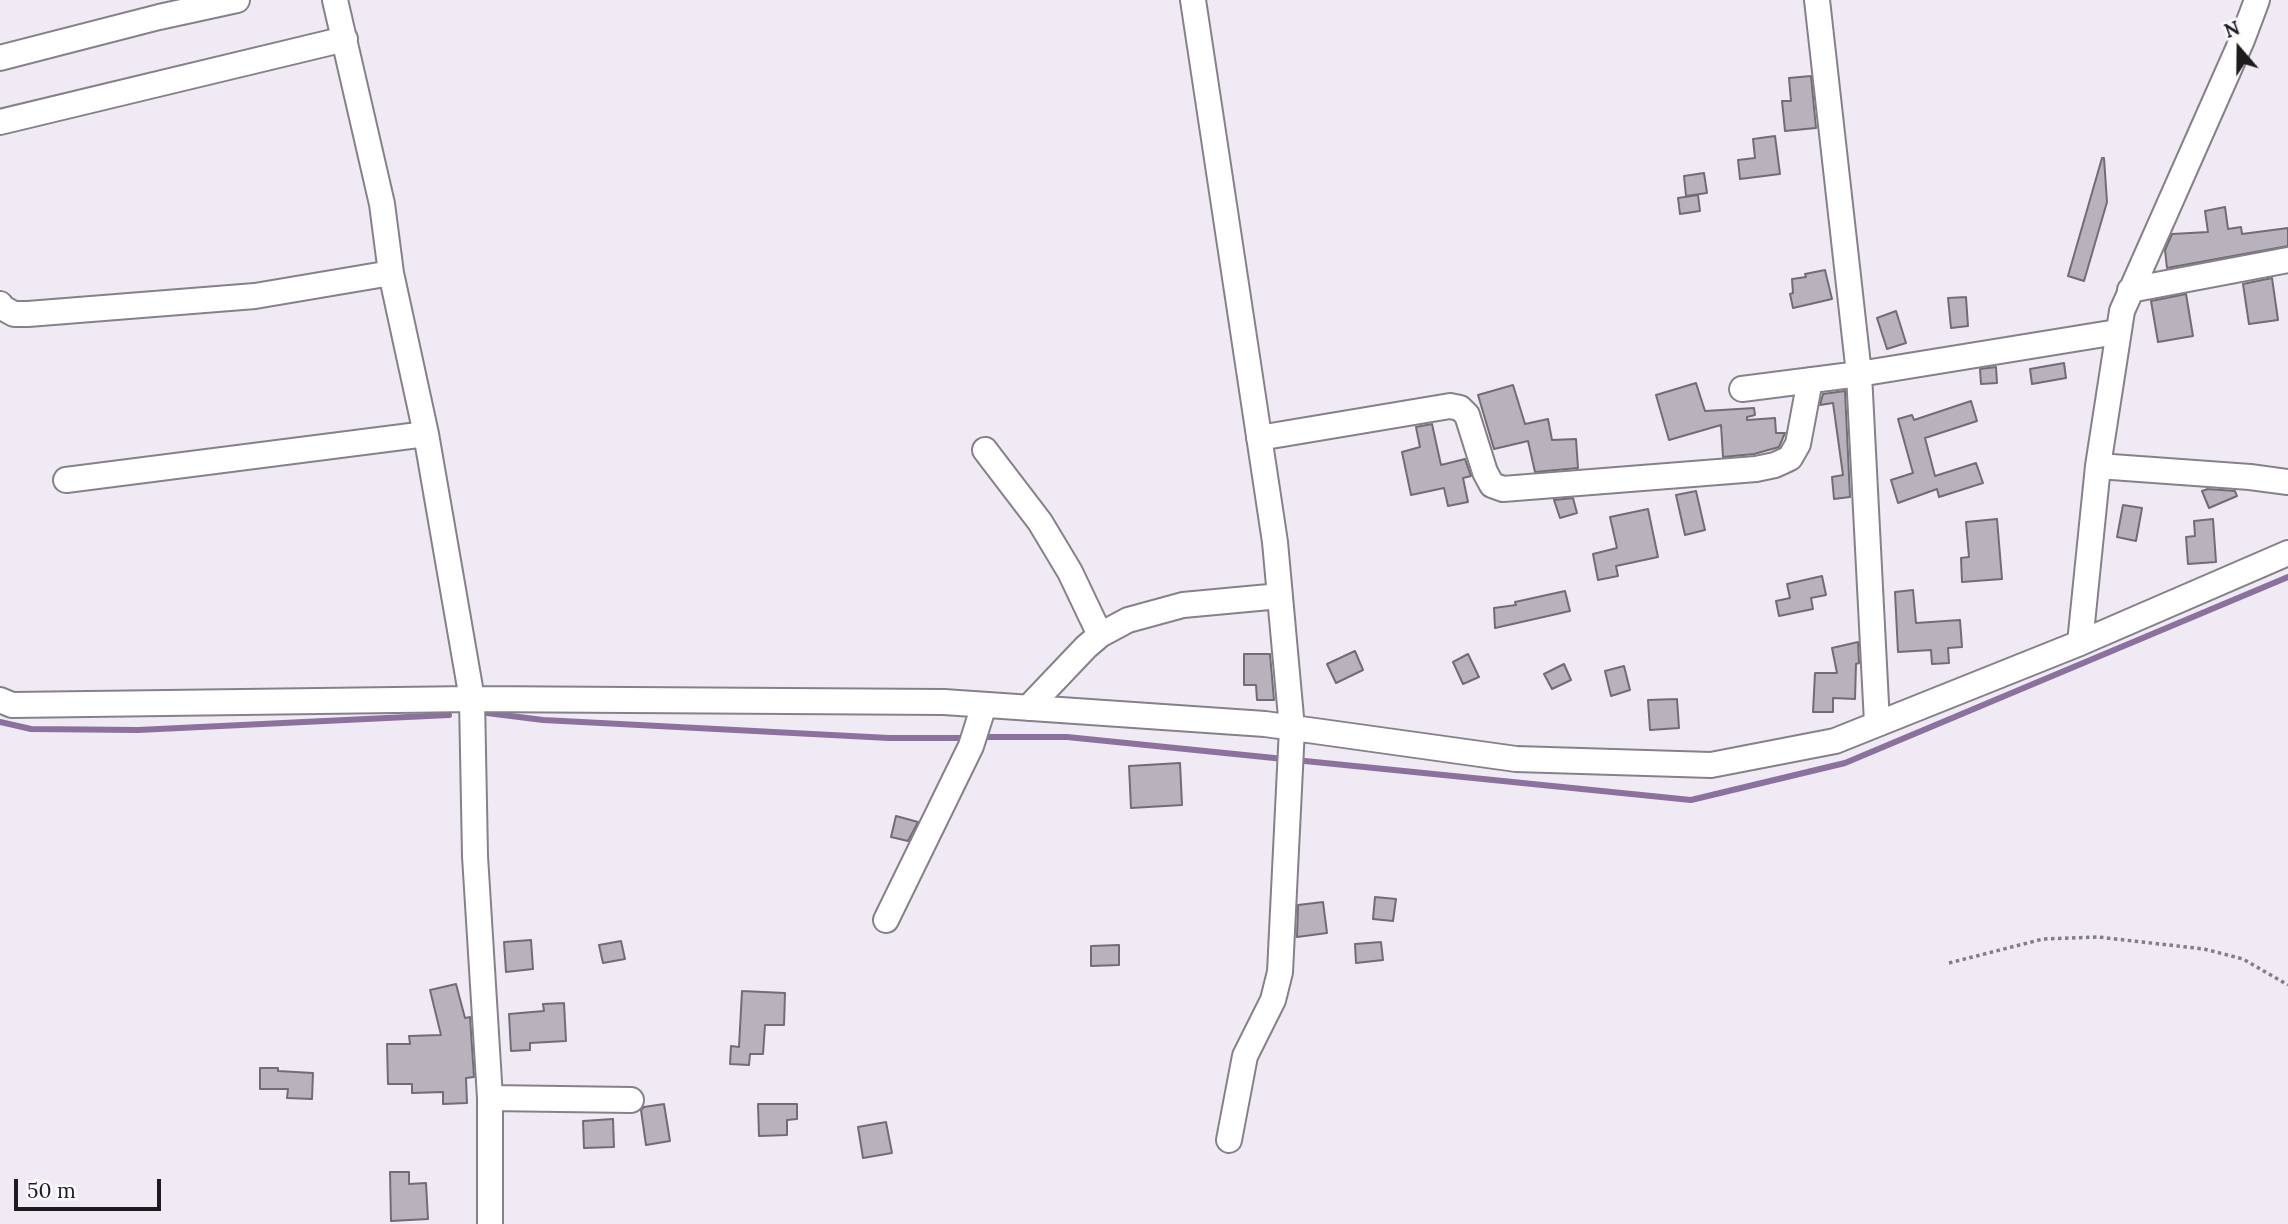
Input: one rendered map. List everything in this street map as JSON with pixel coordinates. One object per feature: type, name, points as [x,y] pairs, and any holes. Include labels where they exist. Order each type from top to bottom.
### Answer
[{"type":"street","points":[[0,58],[237,0]]},
{"type":"street","points":[[335,0],[382,204],[391,273],[426,434],[472,699],[475,856],[490,1098],[489,1224]]},
{"type":"street","points":[[1193,0],[1275,542],[1290,744],[1280,972],[1273,1000],[1245,1056],[1229,1140]]},
{"type":"street","points":[[2080,643],[2098,466],[2122,311],[2242,40],[2257,0]]},
{"type":"street","points":[[1817,7],[1859,374],[1877,723]]},
{"type":"street","points":[[0,122],[345,39]]},
{"type":"street","points":[[2130,290],[2288,260]]},
{"type":"street","points":[[0,304],[14,314],[28,314],[256,296],[391,273]]},
{"type":"street","points":[[1742,389],[1859,374],[2117,332]]},
{"type":"street","points":[[1259,439],[1450,406],[1460,408],[1467,415],[1492,485],[1503,489],[1756,469],[1790,458],[1798,444],[1810,380]]},
{"type":"street","points":[[66,480],[426,434]]},
{"type":"street","points":[[985,450],[1040,522],[1070,572],[1100,635]]},
{"type":"street","points":[[2098,466],[2288,482]]},
{"type":"street","points":[[0,700],[12,705],[472,699],[916,702],[984,710],[1028,708],[1290,744],[1516,759],[1711,765],[1835,741],[2080,643],[2288,553]]},
{"type":"street","points":[[1028,708],[1100,635],[1128,620],[1183,605],[1280,596]]},
{"type":"street","points":[[886,920],[971,746],[984,710]]},
{"type":"street","points":[[490,1098],[631,1100]]},
{"type":"path","points":[[1949,962],[2043,939],[2098,937],[2204,949],[2243,959],[2288,985]]},
{"type":"building","points":[[1811,76],[1816,128],[1785,131],[1782,101],[1791,101],[1789,78]]},
{"type":"building","points":[[1775,136],[1780,174],[1740,179],[1738,160],[1755,158],[1753,139]]},
{"type":"building","points":[[2102,158],[2107,202],[2084,281],[2068,276]]},
{"type":"building","points":[[1704,173],[1707,193],[1686,196],[1684,176]]},
{"type":"building","points":[[1698,195],[1700,211],[1680,214],[1678,198]]},
{"type":"building","points":[[2225,207],[2228,229],[2241,227],[2242,234],[2288,228],[2288,246],[2167,268],[2165,250],[2172,234],[2208,232],[2205,211]]},
{"type":"building","points":[[1825,270],[1832,299],[1793,308],[1790,294],[1793,293],[1792,279]]},
{"type":"building","points":[[2272,278],[2278,320],[2249,324],[2243,284]]},
{"type":"building","points":[[2186,294],[2193,336],[2158,342],[2151,301]]},
{"type":"building","points":[[1966,297],[1968,326],[1951,328],[1948,298]]},
{"type":"building","points":[[1896,311],[1906,343],[1887,349],[1877,318]]},
{"type":"building","points":[[2064,363],[2066,378],[2032,384],[2030,369]]},
{"type":"building","points":[[1996,367],[1997,383],[1981,384],[1980,369]]},
{"type":"building","points":[[1696,383],[1705,411],[1754,408],[1755,415],[1747,417],[1747,420],[1775,418],[1776,433],[1785,433],[1779,447],[1754,454],[1723,457],[1721,425],[1669,440],[1656,395]]},
{"type":"building","points":[[1513,385],[1525,424],[1548,419],[1552,440],[1576,439],[1578,468],[1535,472],[1528,441],[1494,449],[1478,395]]},
{"type":"building","points":[[1845,391],[1850,497],[1834,499],[1832,477],[1843,475],[1833,403],[1820,405],[1823,394]]},
{"type":"building","points":[[1971,401],[1977,421],[1925,438],[1935,476],[1976,463],[1983,483],[1939,497],[1937,489],[1898,503],[1891,480],[1913,473],[1898,419],[1912,415],[1914,420]]},
{"type":"building","points":[[1432,424],[1441,465],[1465,459],[1471,476],[1463,478],[1468,502],[1448,506],[1444,488],[1411,495],[1402,452],[1420,447],[1416,427]]},
{"type":"building","points":[[1696,491],[1705,530],[1685,535],[1676,495]]},
{"type":"building","points":[[2202,491],[2235,491],[2237,496],[2209,508]]},
{"type":"building","points":[[1573,498],[1577,513],[1560,518],[1554,500]]},
{"type":"building","points":[[2123,505],[2142,508],[2136,541],[2117,537]]},
{"type":"building","points":[[1648,509],[1658,557],[1616,566],[1618,576],[1598,580],[1593,554],[1617,548],[1610,517]]},
{"type":"building","points":[[1997,519],[2002,579],[1962,582],[1961,558],[1969,557],[1966,522]]},
{"type":"building","points":[[2213,519],[2216,562],[2188,564],[2186,537],[2195,536],[2194,521]]},
{"type":"building","points":[[1822,576],[1826,595],[1811,598],[1813,609],[1779,616],[1776,601],[1790,598],[1787,584]]},
{"type":"building","points":[[1913,590],[1916,623],[1960,620],[1962,647],[1948,648],[1949,663],[1932,664],[1931,650],[1898,652],[1895,592]]},
{"type":"building","points":[[1565,591],[1570,611],[1495,628],[1494,608],[1516,605],[1515,602]]},
{"type":"building","points":[[1858,642],[1859,663],[1856,664],[1855,699],[1833,698],[1833,712],[1813,712],[1815,673],[1837,673],[1832,648]]},
{"type":"building","points":[[1355,651],[1363,670],[1336,683],[1327,664]]},
{"type":"building","points":[[1244,654],[1270,654],[1274,700],[1257,700],[1256,685],[1244,685]]},
{"type":"building","points":[[1468,654],[1479,677],[1463,684],[1453,662]]},
{"type":"building","points":[[1564,664],[1571,680],[1552,689],[1544,674]]},
{"type":"building","points":[[1624,666],[1630,690],[1611,696],[1605,671]]},
{"type":"building","points":[[1677,699],[1679,728],[1650,730],[1648,700]]},
{"type":"building","points":[[1180,763],[1182,805],[1131,808],[1129,766]]},
{"type":"building","points":[[896,816],[918,822],[908,841],[891,837]]},
{"type":"building","points":[[1375,897],[1396,899],[1393,921],[1373,919]]},
{"type":"building","points":[[1323,902],[1327,933],[1297,937],[1298,905]]},
{"type":"building","points":[[531,940],[533,969],[506,972],[504,942]]},
{"type":"building","points":[[621,941],[625,959],[603,963],[599,945]]},
{"type":"building","points":[[1381,942],[1383,960],[1356,963],[1355,944]]},
{"type":"building","points":[[1119,945],[1119,965],[1091,966],[1091,946]]},
{"type":"building","points":[[456,984],[465,1018],[470,1017],[474,1077],[466,1078],[467,1103],[443,1104],[443,1092],[412,1093],[412,1084],[388,1084],[387,1044],[410,1044],[409,1036],[441,1035],[430,990]]},
{"type":"building","points":[[742,991],[785,993],[784,1025],[765,1025],[763,1054],[750,1054],[749,1065],[730,1064],[731,1046],[739,1047]]},
{"type":"building","points":[[564,1003],[566,1041],[530,1043],[530,1050],[511,1051],[509,1014],[544,1011],[543,1004]]},
{"type":"building","points":[[260,1068],[313,1073],[312,1099],[287,1098],[288,1089],[260,1089]]},
{"type":"building","points":[[664,1104],[670,1141],[646,1145],[641,1110],[644,1107]]},
{"type":"building","points":[[758,1104],[797,1104],[797,1119],[787,1120],[787,1135],[759,1136]]},
{"type":"building","points":[[613,1119],[614,1147],[584,1148],[583,1121]]},
{"type":"building","points":[[886,1122],[892,1153],[863,1158],[858,1127]]},
{"type":"building","points":[[390,1172],[409,1172],[409,1184],[426,1183],[428,1219],[391,1221]]},
{"type":"waterway","points":[[1295,760],[1691,800],[1845,763],[2288,577]]},
{"type":"waterway","points":[[487,713],[543,720],[889,738],[967,738]]},
{"type":"waterway","points":[[0,722],[31,729],[138,730],[449,715]]},
{"type":"waterway","points":[[981,737],[1067,737],[1284,759]]}]
